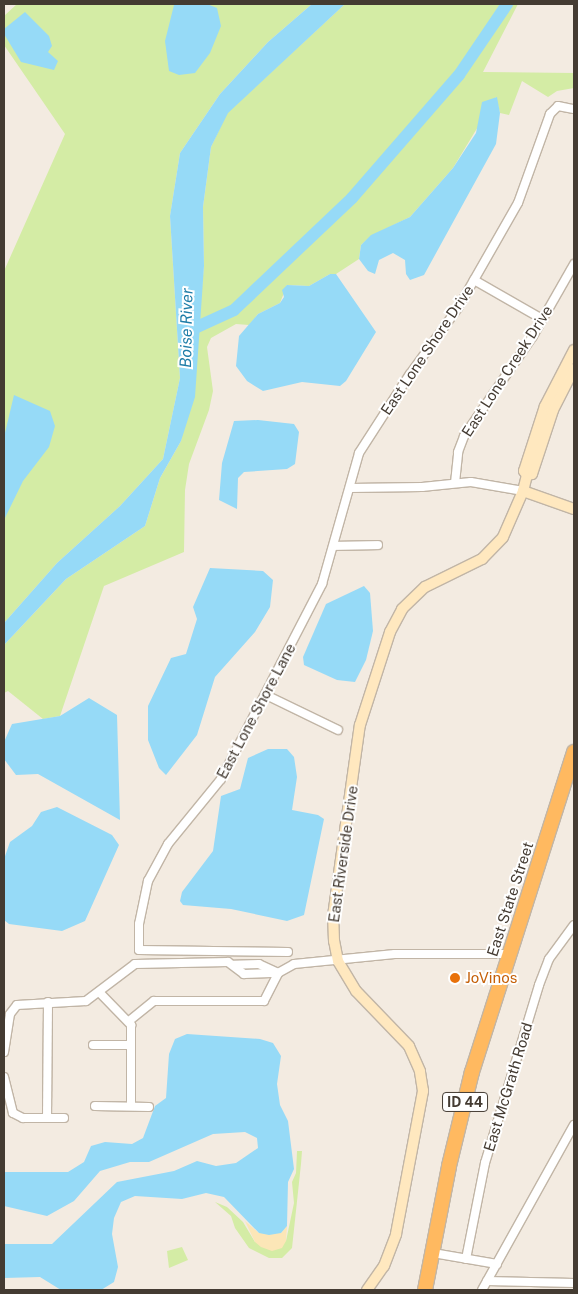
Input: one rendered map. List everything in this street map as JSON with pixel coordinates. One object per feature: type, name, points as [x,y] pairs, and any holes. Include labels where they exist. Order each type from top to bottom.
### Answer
[{"type":"highway","name":"East State Street","points":[[425,1290],[449,1166],[472,1072],[574,752]]},
{"type":"street","name":"East Lone Shore Drive","points":[[350,488],[359,453],[474,280],[518,203],[550,114],[558,106],[574,109]]},
{"type":"street","name":"East Lone Creek Drive","points":[[455,482],[458,452],[464,436],[542,319],[574,264]]},
{"type":"street","points":[[474,280],[542,319]]},
{"type":"street","name":"East Riverside Drive","points":[[367,1290],[384,1266],[396,1234],[423,1091],[420,1071],[409,1046],[356,991],[338,961],[333,916],[360,725],[390,632],[402,609],[425,586],[473,565],[495,548],[514,516],[527,475],[524,471],[545,406],[574,350]]},
{"type":"street","name":"East Riverside Drive","points":[[527,475],[532,474],[553,410],[574,369]]},
{"type":"street","points":[[350,488],[422,487],[455,482],[471,482],[523,490],[574,509]]},
{"type":"street","name":"East Lone Shore Lane","points":[[288,952],[139,950],[142,902],[156,863],[221,779],[322,584],[350,488]]},
{"type":"street","points":[[334,546],[378,546]]},
{"type":"street","points":[[266,695],[338,730]]},
{"type":"street","name":"East McGrath Road","points":[[466,1259],[485,1163],[539,985],[549,959],[574,925]]},
{"type":"street","points":[[4,1052],[14,1008],[23,1002],[83,1002],[100,993],[123,971],[141,963],[228,962],[244,974],[278,973],[294,964],[395,954],[510,954]]},
{"type":"street","points":[[129,1021],[154,1001],[264,1001],[278,973]]},
{"type":"street","points":[[100,993],[129,1021],[131,1106]]},
{"type":"street","points":[[47,1118],[48,1002]]},
{"type":"street","points":[[93,1045],[131,1045]]},
{"type":"street","points":[[4,1076],[13,1113],[23,1118],[64,1118]]},
{"type":"street","points":[[95,1106],[149,1107]]},
{"type":"street","points":[[482,1290],[574,1124]]},
{"type":"street","points":[[433,1253],[497,1264]]},
{"type":"street","points":[[487,1281],[574,1283]]},
{"type":"green space","points":[[17,4],[312,4],[268,42],[220,94],[180,153],[170,216],[180,378],[163,459],[120,506],[57,563],[4,623],[4,271],[65,134],[4,45],[4,16]]},
{"type":"green space","points":[[345,4],[518,4],[483,72],[574,73],[574,88],[557,91],[548,97],[522,81],[509,115],[500,113],[496,97],[453,168],[410,217],[371,236],[361,245],[359,259],[336,274],[330,274],[309,286],[287,285],[280,303],[258,314],[249,325],[236,324],[211,338],[207,347],[213,391],[209,410],[189,464],[185,490],[184,552],[104,586],[60,716],[43,719],[8,691],[4,693],[4,645],[66,579],[145,526],[160,478],[181,441],[196,347],[204,266],[203,207],[211,147],[227,113]]},
{"type":"green space","points":[[297,1151],[302,1151],[292,1248],[282,1258],[269,1258],[249,1248],[235,1228],[231,1216],[215,1202],[227,1207],[243,1222],[255,1242],[286,1241],[294,1203],[292,1182],[296,1173]]},
{"type":"green space","points":[[182,1247],[188,1260],[169,1268],[167,1251]]},
{"type":"sand","points":[[245,1221],[259,1233],[281,1233],[287,1226],[286,1241],[282,1248],[272,1251],[261,1247],[255,1242]]},
{"type":"water","points":[[207,4],[217,8],[221,26],[210,53],[195,73],[179,75],[169,71],[165,41],[174,5]]},
{"type":"water","name":"Boise River","points":[[312,4],[345,4],[228,113],[211,147],[203,207],[204,266],[195,397],[181,441],[160,478],[145,526],[66,579],[4,645],[4,623],[57,563],[120,506],[163,459],[180,378],[170,216],[180,153],[220,94],[268,42]]},
{"type":"water","points":[[25,12],[49,36],[52,46],[48,52],[58,61],[54,70],[21,62],[4,34],[4,29]]},
{"type":"water","points":[[497,97],[500,113],[496,144],[424,275],[410,280],[406,274],[405,260],[393,253],[379,260],[375,274],[368,271],[359,259],[361,245],[371,235],[410,217],[453,168],[476,133],[482,102]]},
{"type":"water","points":[[330,274],[336,274],[376,332],[346,381],[340,386],[302,382],[263,391],[247,381],[236,366],[239,336],[258,314],[280,303],[284,297],[282,290],[287,285],[309,286]]},
{"type":"water","points":[[14,395],[50,411],[55,426],[49,447],[23,481],[4,520],[4,437]]},
{"type":"water","points":[[258,420],[294,424],[299,432],[295,464],[287,469],[244,472],[238,478],[237,509],[219,500],[222,463],[234,421]]},
{"type":"water","points":[[210,568],[263,571],[273,580],[270,607],[255,632],[215,677],[197,735],[166,775],[159,768],[148,740],[148,706],[171,658],[186,654],[197,619],[193,607]]},
{"type":"water","points":[[364,586],[370,593],[373,631],[366,660],[355,682],[337,680],[304,665],[303,657],[326,604]]},
{"type":"water","points":[[89,698],[117,715],[120,820],[38,774],[16,775],[4,759],[4,742],[12,724],[60,716]]},
{"type":"water","points":[[268,749],[287,749],[294,757],[297,777],[292,810],[318,815],[324,819],[304,915],[287,921],[231,909],[183,905],[180,901],[182,892],[213,851],[221,796],[240,789],[248,758]]},
{"type":"water","points":[[57,807],[112,835],[119,845],[85,921],[62,931],[9,924],[4,920],[4,859],[10,842],[32,826],[41,812]]},
{"type":"water","points":[[187,1034],[260,1039],[273,1043],[281,1056],[277,1084],[280,1105],[288,1121],[294,1169],[288,1182],[287,1226],[281,1233],[269,1235],[259,1233],[224,1197],[206,1193],[182,1199],[135,1196],[121,1202],[114,1218],[112,1234],[118,1267],[114,1282],[101,1290],[61,1290],[40,1277],[4,1278],[4,1244],[52,1244],[117,1182],[174,1171],[197,1161],[216,1166],[236,1163],[258,1148],[257,1138],[245,1132],[213,1134],[149,1162],[130,1162],[100,1171],[74,1201],[47,1216],[4,1206],[4,1172],[68,1172],[84,1162],[91,1146],[105,1142],[132,1144],[143,1138],[155,1106],[166,1098],[169,1054],[175,1039]]},
{"type":"waterway","name":"Boise River","points":[[186,332],[234,310],[352,198],[459,75],[507,4]]},
{"type":"place","name":"JoVinos","points":[[455,978]]}]
